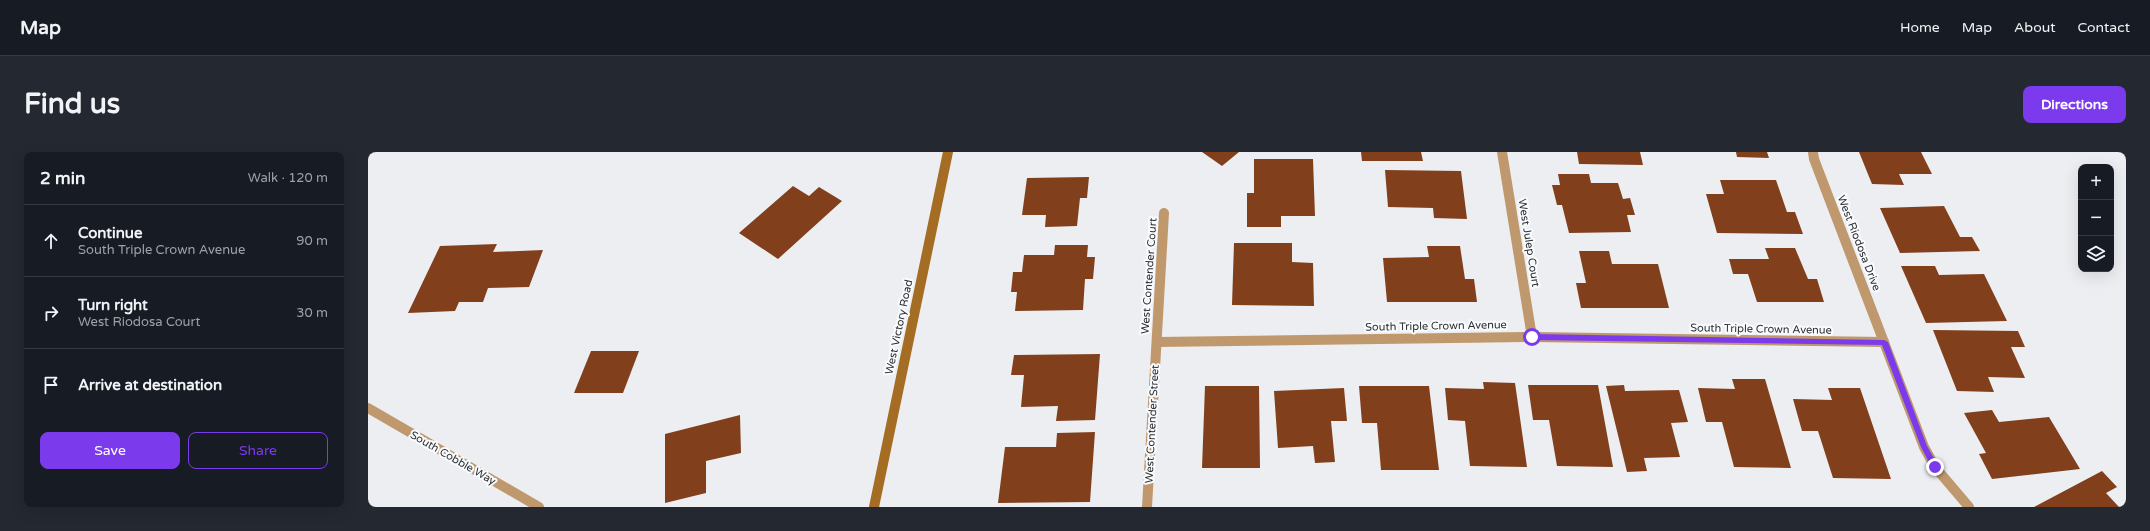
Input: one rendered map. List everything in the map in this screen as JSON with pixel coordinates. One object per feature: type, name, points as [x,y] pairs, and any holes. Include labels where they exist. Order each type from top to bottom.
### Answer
[{"type":"main road","name":"West Victory Road","points":[[874,507],[948,152]]},
{"type":"street","name":"West Julep Court","points":[[1502,152],[1532,337]]},
{"type":"street","name":"West Riodosa Drive","points":[[1813,152],[1814,159],[1924,447],[1935,467],[1969,507]]},
{"type":"street","name":"West Contender Court","points":[[1157,342],[1164,213]]},
{"type":"street","name":"South Triple Crown Avenue","points":[[1157,342],[1532,337],[1884,342]]},
{"type":"street","name":"West Contender Street","points":[[1146,507],[1157,342]]},
{"type":"street","name":"South Cobble Way","points":[[368,408],[539,507]]},
{"type":"building","points":[[1202,152],[1239,152],[1222,166]]},
{"type":"building","points":[[1361,152],[1421,152],[1423,161],[1362,161]]},
{"type":"building","points":[[1577,152],[1640,152],[1643,165],[1579,164]]},
{"type":"building","points":[[1736,152],[1767,152],[1769,158],[1737,157]]},
{"type":"building","points":[[1859,152],[1921,152],[1932,174],[1899,174],[1904,185],[1872,184]]},
{"type":"building","points":[[1254,159],[1313,159],[1315,216],[1281,216],[1281,227],[1247,227],[1247,193],[1254,193]]},
{"type":"building","points":[[1385,170],[1461,171],[1467,219],[1434,218],[1433,208],[1388,207]]},
{"type":"building","points":[[1558,174],[1589,174],[1591,183],[1618,183],[1623,199],[1630,198],[1635,215],[1627,215],[1631,232],[1569,233],[1562,205],[1557,205],[1552,185],[1560,185]]},
{"type":"building","points":[[1089,177],[1087,198],[1080,198],[1077,226],[1045,227],[1046,215],[1022,215],[1027,178]]},
{"type":"building","points":[[1720,180],[1776,180],[1787,212],[1795,212],[1803,234],[1717,233],[1706,194],[1724,194]]},
{"type":"building","points":[[793,186],[809,196],[819,187],[842,201],[778,259],[739,233]]},
{"type":"building","points":[[1944,206],[1960,237],[1972,237],[1980,251],[1900,253],[1880,208]]},
{"type":"building","points":[[1234,243],[1292,243],[1292,262],[1313,263],[1314,306],[1232,305]]},
{"type":"building","points":[[497,244],[493,252],[543,250],[529,287],[488,288],[483,302],[459,302],[455,311],[408,313],[440,246]]},
{"type":"building","points":[[1055,245],[1088,245],[1087,257],[1095,257],[1093,279],[1085,279],[1083,310],[1015,311],[1017,292],[1011,292],[1013,272],[1022,272],[1024,255],[1054,255]]},
{"type":"building","points":[[1427,246],[1460,246],[1465,279],[1474,279],[1477,302],[1387,302],[1383,258],[1429,257]]},
{"type":"building","points":[[1765,248],[1795,248],[1808,279],[1817,279],[1824,302],[1757,302],[1748,274],[1733,274],[1729,259],[1769,259]]},
{"type":"building","points":[[1579,251],[1609,251],[1612,264],[1658,264],[1669,308],[1581,308],[1576,283],[1586,283]]},
{"type":"building","points":[[1901,266],[1935,266],[1939,275],[1984,274],[2007,321],[1926,323]]},
{"type":"building","points":[[1933,330],[2018,331],[2025,347],[2011,347],[2025,378],[1988,377],[1994,392],[1957,391]]},
{"type":"building","points":[[591,351],[639,351],[623,393],[574,393]]},
{"type":"building","points":[[1100,354],[1095,420],[1056,421],[1058,406],[1021,407],[1024,375],[1011,375],[1014,355]]},
{"type":"building","points":[[1732,379],[1765,379],[1791,468],[1734,467],[1722,422],[1706,422],[1698,388],[1735,389]]},
{"type":"building","points":[[1483,382],[1515,383],[1527,467],[1470,466],[1465,421],[1448,420],[1445,388],[1484,389]]},
{"type":"building","points":[[1528,385],[1598,385],[1613,467],[1557,466],[1549,420],[1533,420]]},
{"type":"building","points":[[1624,385],[1625,391],[1679,390],[1688,422],[1671,423],[1680,457],[1644,458],[1647,471],[1627,472],[1606,386]]},
{"type":"building","points":[[1205,386],[1259,386],[1260,468],[1202,468]]},
{"type":"building","points":[[1359,386],[1429,386],[1439,470],[1381,470],[1377,423],[1362,423]]},
{"type":"building","points":[[1344,388],[1347,421],[1331,421],[1335,462],[1315,463],[1313,446],[1278,448],[1274,391]]},
{"type":"building","points":[[1828,388],[1860,388],[1891,479],[1833,478],[1818,431],[1802,431],[1793,399],[1832,400]]},
{"type":"building","points":[[1992,410],[1999,422],[2049,417],[2080,469],[1992,479],[1979,454],[1986,453],[1964,413]]},
{"type":"building","points":[[740,415],[741,453],[706,461],[706,493],[665,503],[665,434]]},
{"type":"building","points":[[1095,432],[1090,502],[998,503],[1005,447],[1056,447],[1057,433]]},
{"type":"building","points":[[2102,471],[2117,487],[2106,493],[2119,507],[2034,507]]},
{"type":"route","points":[[1532,337],[1884,342],[1924,447],[1935,467]]}]
